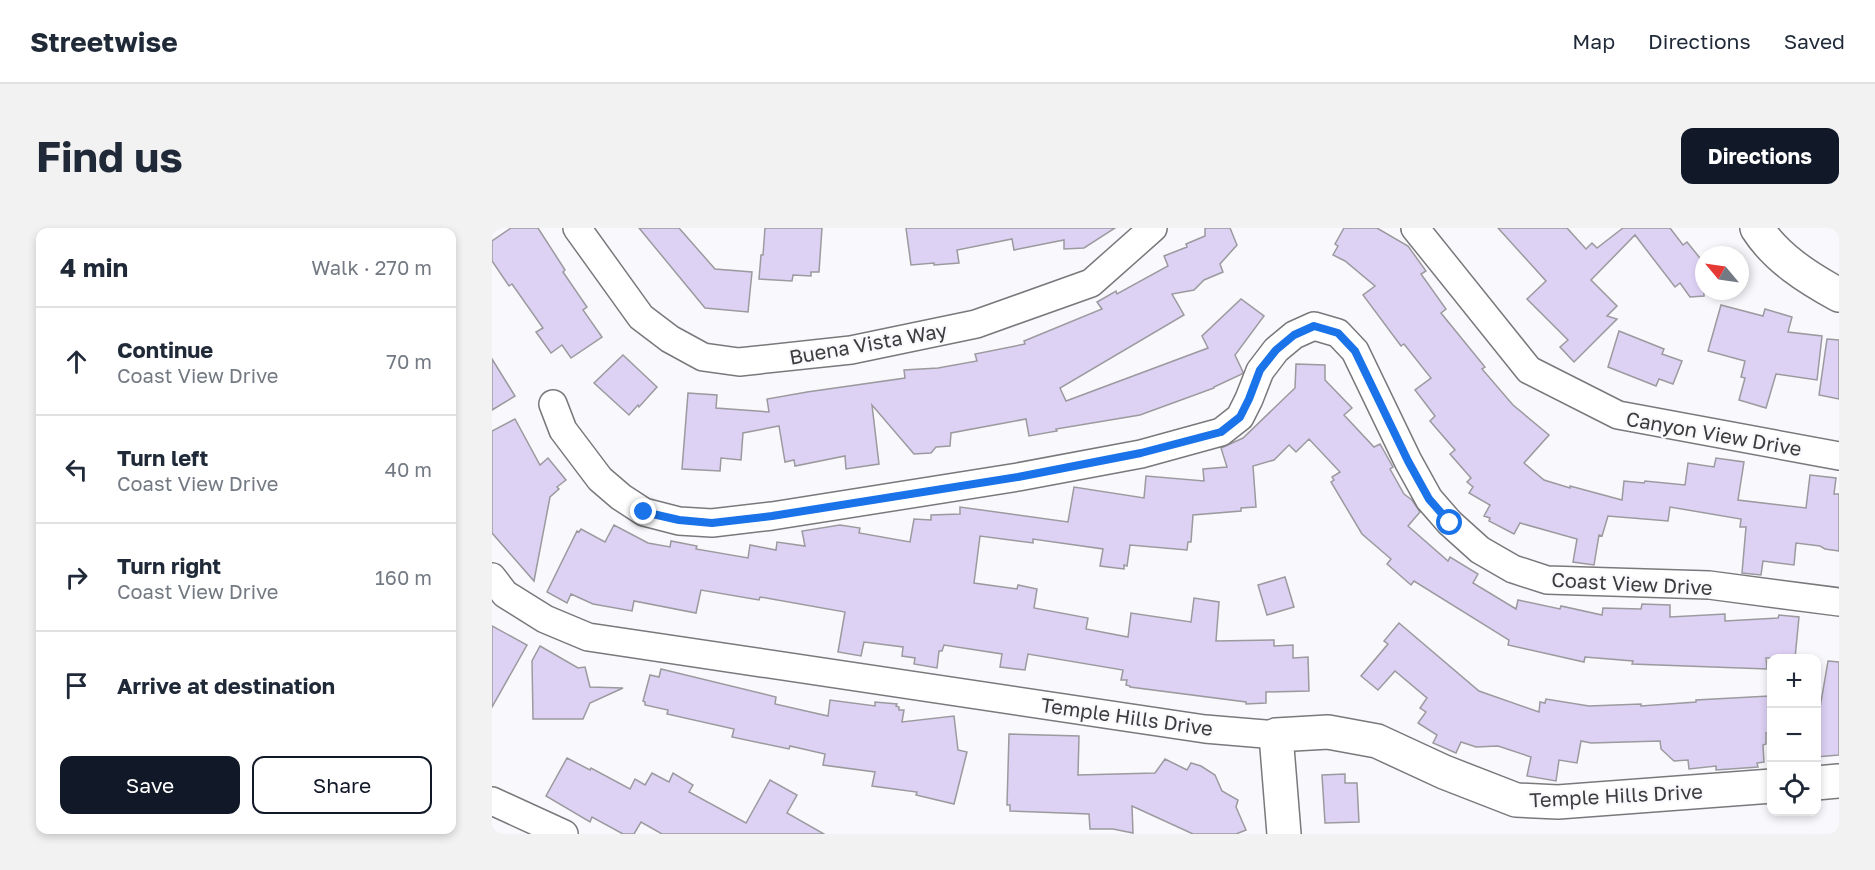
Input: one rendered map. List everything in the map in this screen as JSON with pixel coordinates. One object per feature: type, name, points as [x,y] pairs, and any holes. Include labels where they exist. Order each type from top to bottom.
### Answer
[{"type":"street","name":"Buena Vista Way","points":[[577,228],[641,317],[670,339],[703,357],[739,362],[851,350],[976,324],[1091,283],[1153,228]]},
{"type":"street","name":"Canyon View Drive","points":[[1415,228],[1530,370],[1618,415],[1839,456]]},
{"type":"street","points":[[1757,228],[1767,244],[1810,280],[1839,295]]},
{"type":"street","name":"Coast View Drive","points":[[553,404],[563,430],[600,479],[621,497],[644,512],[679,520],[712,523],[772,516],[1018,477],[1141,453],[1221,432],[1240,417],[1260,370],[1276,350],[1294,335],[1314,326],[1338,333],[1355,351],[1429,499],[1450,523],[1480,550],[1513,569],[1547,580],[1709,585],[1839,602]]},
{"type":"street","name":"Temple Hills Drive","points":[[492,576],[505,594],[545,619],[588,637],[1205,729],[1276,735],[1328,732],[1377,741],[1444,772],[1516,800],[1558,802],[1767,786]]},
{"type":"street","points":[[1276,735],[1284,834]]},
{"type":"street","points":[[1821,783],[1839,781]]},
{"type":"street","points":[[492,801],[564,834]]},
{"type":"building","points":[[511,228],[538,228],[565,270],[563,272],[587,307],[583,310],[602,337],[571,358],[562,345],[551,353],[536,332],[543,328],[512,284],[509,286],[492,261],[492,241]]},
{"type":"building","points":[[639,228],[679,228],[715,269],[752,272],[748,312],[705,308]]},
{"type":"building","points":[[765,228],[822,228],[819,272],[811,272],[811,276],[793,275],[792,281],[759,279]]},
{"type":"building","points":[[906,228],[1115,228],[1084,248],[1064,249],[1064,240],[1014,250],[1012,239],[957,250],[959,263],[911,265]]},
{"type":"building","points":[[1205,228],[1230,228],[1237,245],[1220,264],[1223,272],[1204,280],[1194,290],[1172,294],[1184,315],[1060,388],[1066,401],[1208,348],[1202,336],[1241,299],[1264,316],[1235,355],[1242,374],[1214,388],[1140,415],[1056,429],[1057,431],[1029,436],[1026,419],[951,433],[950,446],[936,447],[931,453],[914,454],[872,405],[879,464],[846,469],[845,456],[795,466],[794,460],[785,462],[779,426],[743,433],[741,460],[721,458],[720,471],[682,469],[688,393],[717,395],[716,408],[769,412],[767,399],[905,378],[904,370],[938,368],[977,361],[975,354],[1025,344],[1024,341],[1102,309],[1097,302],[1116,291],[1117,294],[1168,266],[1164,256],[1187,247],[1186,244],[1205,236]]},
{"type":"building","points":[[1344,228],[1377,228],[1408,246],[1426,271],[1421,274],[1446,309],[1441,313],[1485,367],[1482,369],[1513,405],[1549,435],[1524,463],[1544,480],[1622,500],[1624,481],[1685,485],[1688,463],[1714,467],[1716,458],[1744,462],[1738,500],[1806,508],[1810,475],[1836,478],[1834,494],[1839,494],[1839,551],[1796,543],[1794,565],[1763,561],[1761,575],[1742,573],[1746,527],[1740,527],[1741,519],[1670,507],[1668,521],[1608,516],[1602,536],[1599,535],[1594,565],[1573,562],[1577,539],[1520,523],[1514,534],[1489,521],[1490,518],[1484,516],[1490,505],[1469,493],[1473,487],[1467,482],[1471,478],[1450,454],[1455,450],[1430,421],[1435,416],[1415,390],[1431,378],[1404,344],[1401,346],[1363,295],[1375,286],[1345,261],[1333,255],[1338,246],[1335,244]]},
{"type":"building","points":[[1498,228],[1567,228],[1586,249],[1592,243],[1597,248],[1623,228],[1670,228],[1683,245],[1687,242],[1695,252],[1695,297],[1690,297],[1680,283],[1675,287],[1635,235],[1591,280],[1617,306],[1607,316],[1617,319],[1574,362],[1560,347],[1568,340],[1527,299],[1546,281]]},
{"type":"building","points":[[1721,305],[1763,316],[1765,309],[1792,317],[1788,332],[1822,336],[1817,380],[1776,374],[1766,408],[1739,400],[1745,378],[1741,377],[1745,361],[1708,351]]},
{"type":"building","points":[[1619,331],[1664,349],[1662,354],[1682,361],[1673,384],[1659,379],[1656,386],[1608,367]]},
{"type":"building","points":[[1827,339],[1839,340],[1839,399],[1819,395]]},
{"type":"building","points":[[623,355],[657,387],[629,415],[594,383]]},
{"type":"building","points":[[492,359],[515,396],[492,410]]},
{"type":"building","points":[[1296,364],[1325,365],[1325,380],[1352,408],[1344,415],[1374,447],[1380,444],[1393,467],[1390,469],[1404,494],[1412,500],[1420,512],[1408,526],[1448,561],[1450,557],[1478,574],[1473,583],[1516,609],[1518,600],[1602,615],[1603,608],[1641,609],[1642,604],[1670,605],[1670,617],[1725,614],[1725,621],[1778,618],[1779,615],[1799,617],[1795,654],[1767,654],[1767,669],[1632,664],[1633,661],[1585,657],[1584,662],[1508,645],[1509,640],[1414,581],[1411,585],[1387,564],[1391,559],[1362,534],[1331,482],[1334,480],[1332,477],[1340,472],[1309,439],[1296,452],[1289,445],[1274,460],[1253,466],[1256,507],[1241,508],[1241,511],[1193,515],[1191,542],[1188,542],[1187,550],[1130,545],[1127,566],[1124,565],[1124,569],[1100,566],[1103,549],[1033,539],[1033,543],[980,536],[974,583],[1017,589],[1018,585],[1037,589],[1034,608],[1088,618],[1086,629],[1128,637],[1131,613],[1191,622],[1194,598],[1219,602],[1216,641],[1274,640],[1274,646],[1293,645],[1293,658],[1308,657],[1309,691],[1266,692],[1266,703],[1246,704],[1246,702],[1130,687],[1126,685],[1127,680],[1121,680],[1123,670],[1028,654],[1025,670],[1000,667],[1002,654],[944,645],[942,651],[939,651],[937,668],[914,664],[915,658],[902,656],[903,647],[864,642],[861,656],[838,652],[845,612],[760,597],[759,600],[701,590],[696,613],[634,601],[632,611],[593,604],[571,594],[567,603],[547,592],[577,531],[581,529],[605,542],[614,525],[648,543],[670,547],[671,541],[697,546],[696,549],[748,558],[750,545],[776,550],[777,542],[805,546],[802,531],[840,525],[860,528],[859,533],[910,542],[914,519],[931,520],[931,515],[960,514],[960,507],[1068,522],[1074,487],[1144,498],[1146,476],[1204,481],[1203,469],[1227,467],[1221,448],[1243,438],[1295,388]]},
{"type":"building","points":[[515,419],[540,465],[548,458],[566,480],[550,497],[534,581],[492,533],[492,431]]},
{"type":"building","points":[[1285,577],[1294,607],[1267,615],[1258,585]]},
{"type":"building","points":[[1399,623],[1479,691],[1539,712],[1540,702],[1545,703],[1546,699],[1589,706],[1641,704],[1641,706],[1767,696],[1764,762],[1757,763],[1758,767],[1716,770],[1716,766],[1689,769],[1688,760],[1674,761],[1661,749],[1660,741],[1591,743],[1581,741],[1577,763],[1559,760],[1556,781],[1527,776],[1531,757],[1498,746],[1476,747],[1461,742],[1456,753],[1433,743],[1437,735],[1418,723],[1426,712],[1420,708],[1427,698],[1395,671],[1378,690],[1361,676],[1388,644],[1384,641]]},
{"type":"building","points":[[492,626],[527,645],[492,707]]},
{"type":"building","points":[[540,646],[578,668],[585,667],[590,687],[623,688],[590,703],[583,719],[533,719],[532,661]]},
{"type":"building","points":[[1828,661],[1839,662],[1839,755],[1821,757],[1821,702]]},
{"type":"building","points":[[661,669],[776,697],[775,704],[828,716],[830,700],[875,706],[875,702],[897,704],[899,710],[904,710],[902,722],[954,716],[958,750],[967,752],[954,804],[916,795],[917,792],[872,786],[875,772],[823,765],[825,754],[732,737],[734,729],[667,714],[668,710],[645,705],[643,701],[650,675],[659,677]]},
{"type":"building","points":[[1009,734],[1079,736],[1078,775],[1155,773],[1165,759],[1187,770],[1191,763],[1201,766],[1215,775],[1222,791],[1238,800],[1236,807],[1246,830],[1236,834],[1193,834],[1132,806],[1133,833],[1113,829],[1090,829],[1089,814],[1010,811],[1010,805],[1007,805]]},
{"type":"building","points":[[567,758],[630,789],[635,779],[645,785],[652,773],[669,782],[673,773],[693,785],[689,792],[746,823],[770,780],[797,795],[787,813],[824,834],[662,834],[641,822],[634,834],[623,834],[592,817],[590,822],[546,796]]},
{"type":"building","points":[[1345,774],[1345,783],[1357,783],[1359,822],[1325,823],[1322,775]]},
{"type":"route","points":[[644,512],[679,520],[712,523],[772,516],[1018,477],[1141,453],[1221,432],[1240,417],[1260,370],[1276,350],[1294,335],[1314,326],[1338,333],[1355,351],[1408,461],[1429,499],[1450,523]]}]
